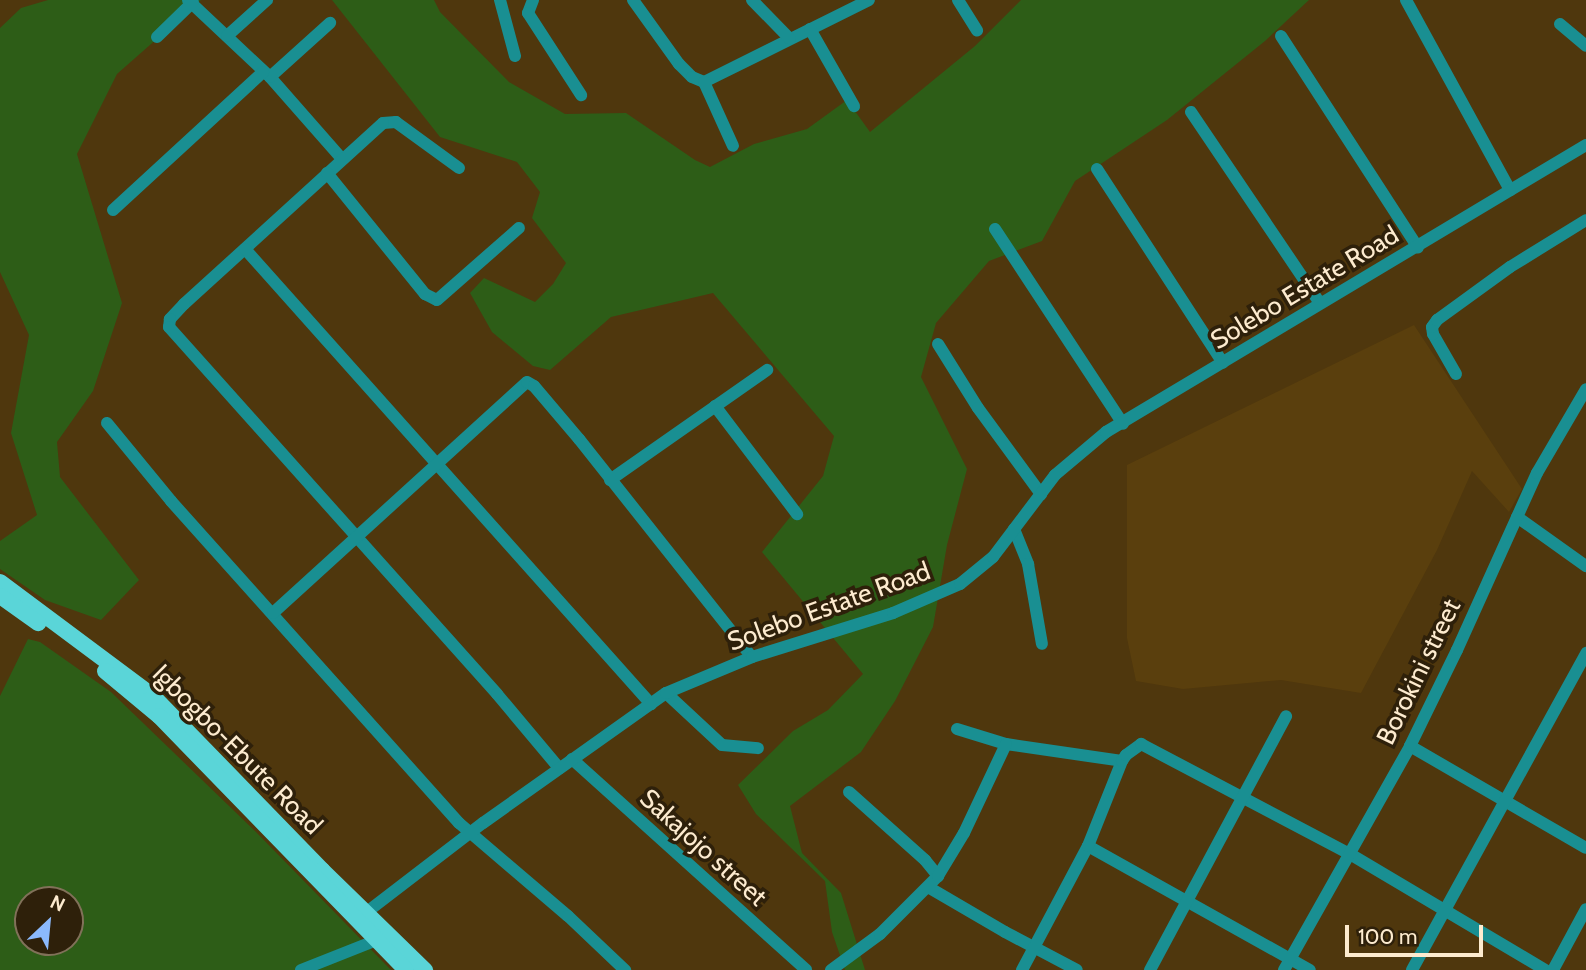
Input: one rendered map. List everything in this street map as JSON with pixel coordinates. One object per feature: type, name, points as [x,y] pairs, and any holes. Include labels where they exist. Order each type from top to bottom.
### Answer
[{"type":"main road","name":"Igbogbo-Ebute Road","points":[[0,582],[153,696],[361,917]]},
{"type":"main road","name":"Igbogbo-Ebute Road","points":[[0,596],[96,663],[159,716],[382,938],[406,970]]},
{"type":"main road","name":"Igbogbo-Ebute Road","points":[[382,938],[425,970]]},
{"type":"street","points":[[227,36],[267,0]]},
{"type":"street","points":[[500,0],[515,57]]},
{"type":"street","points":[[533,0],[528,13],[581,95]]},
{"type":"street","points":[[632,0],[679,64],[692,77],[704,82],[733,146]]},
{"type":"street","points":[[752,0],[790,40]]},
{"type":"street","points":[[704,82],[869,0]]},
{"type":"street","points":[[958,0],[977,30]]},
{"type":"street","points":[[1406,0],[1510,190]]},
{"type":"street","points":[[157,37],[190,1],[266,75],[342,159]]},
{"type":"street","points":[[113,210],[266,75],[330,23]]},
{"type":"street","points":[[1560,24],[1586,46]]},
{"type":"street","points":[[810,29],[854,106]]},
{"type":"street","points":[[1281,36],[1418,248]]},
{"type":"street","points":[[1191,112],[1319,302]]},
{"type":"street","points":[[459,168],[390,120],[342,159],[184,304],[170,318],[169,327],[498,694],[559,768]]},
{"type":"street","name":"Solebo Estate Road","points":[[361,917],[559,768],[666,693],[752,657],[893,613],[960,584],[993,556],[1055,475],[1106,432],[1319,302],[1418,248],[1586,145]]},
{"type":"street","points":[[1097,169],[1223,363]]},
{"type":"street","points":[[327,173],[425,294],[437,300],[519,228]]},
{"type":"street","points":[[1456,374],[1433,334],[1432,327],[1437,320],[1510,267],[1586,220]]},
{"type":"street","points":[[995,229],[1123,424]]},
{"type":"street","points":[[245,249],[650,704]]},
{"type":"street","points":[[937,344],[978,408],[1041,494]]},
{"type":"street","points":[[610,480],[766,370]]},
{"type":"street","points":[[273,613],[355,535],[527,382],[534,386],[752,657]]},
{"type":"street","name":"Borokini street","points":[[1287,965],[1410,746],[1457,650],[1537,473],[1586,389]]},
{"type":"street","points":[[715,406],[797,514]]},
{"type":"street","points":[[107,423],[171,500],[471,833],[568,916],[625,970]]},
{"type":"street","points":[[1517,517],[1586,566]]},
{"type":"street","points":[[1014,529],[1028,564],[1042,644]]},
{"type":"street","points":[[1412,970],[1586,653]]},
{"type":"street","points":[[666,693],[722,745],[758,748]]},
{"type":"street","points":[[1150,970],[1286,716]]},
{"type":"street","points":[[957,729],[1006,744],[1122,761]]},
{"type":"street","points":[[831,970],[880,934],[938,876],[964,833],[1006,744]]},
{"type":"street","points":[[1022,970],[1088,846],[1125,755],[1141,744],[1350,854],[1545,970]]},
{"type":"street","points":[[1410,746],[1586,848]]},
{"type":"street","name":"Sakajojo street","points":[[572,759],[806,970]]},
{"type":"street","points":[[849,792],[925,860],[938,876]]},
{"type":"street","points":[[1088,846],[1186,902],[1287,965],[1310,970]]},
{"type":"street","points":[[928,887],[1077,970]]},
{"type":"street","points":[[1553,970],[1586,909]]},
{"type":"street","points":[[301,970],[382,938]]},
{"type":"shaded area","points":[[1414,325],[1522,489],[1509,512],[1472,471],[1437,550],[1361,693],[1281,680],[1183,689],[1136,681],[1127,638],[1127,465]]},
{"type":"green space","points":[[48,0],[201,0],[117,74],[77,154],[122,303],[93,391],[57,442],[60,477],[139,580],[101,620],[45,600],[0,569],[0,541],[37,515],[11,433],[29,335],[0,272],[0,28],[21,8]]},
{"type":"green space","points":[[332,0],[434,0],[440,12],[509,82],[565,114],[626,113],[695,160],[710,167],[754,144],[807,129],[847,100],[870,132],[975,46],[1021,0],[1309,0],[1265,41],[1167,120],[1075,181],[1042,241],[989,261],[936,323],[921,377],[967,469],[947,545],[933,627],[895,701],[861,752],[790,806],[802,853],[841,893],[865,970],[845,970],[832,932],[825,881],[756,814],[738,785],[793,731],[828,710],[863,674],[762,552],[823,476],[834,436],[713,293],[611,317],[550,370],[533,366],[492,332],[470,293],[484,278],[535,302],[553,284],[566,263],[532,218],[540,192],[517,162],[440,137]]},
{"type":"green space","points":[[28,639],[40,642],[111,692],[256,832],[391,970],[0,970],[0,696]]}]
